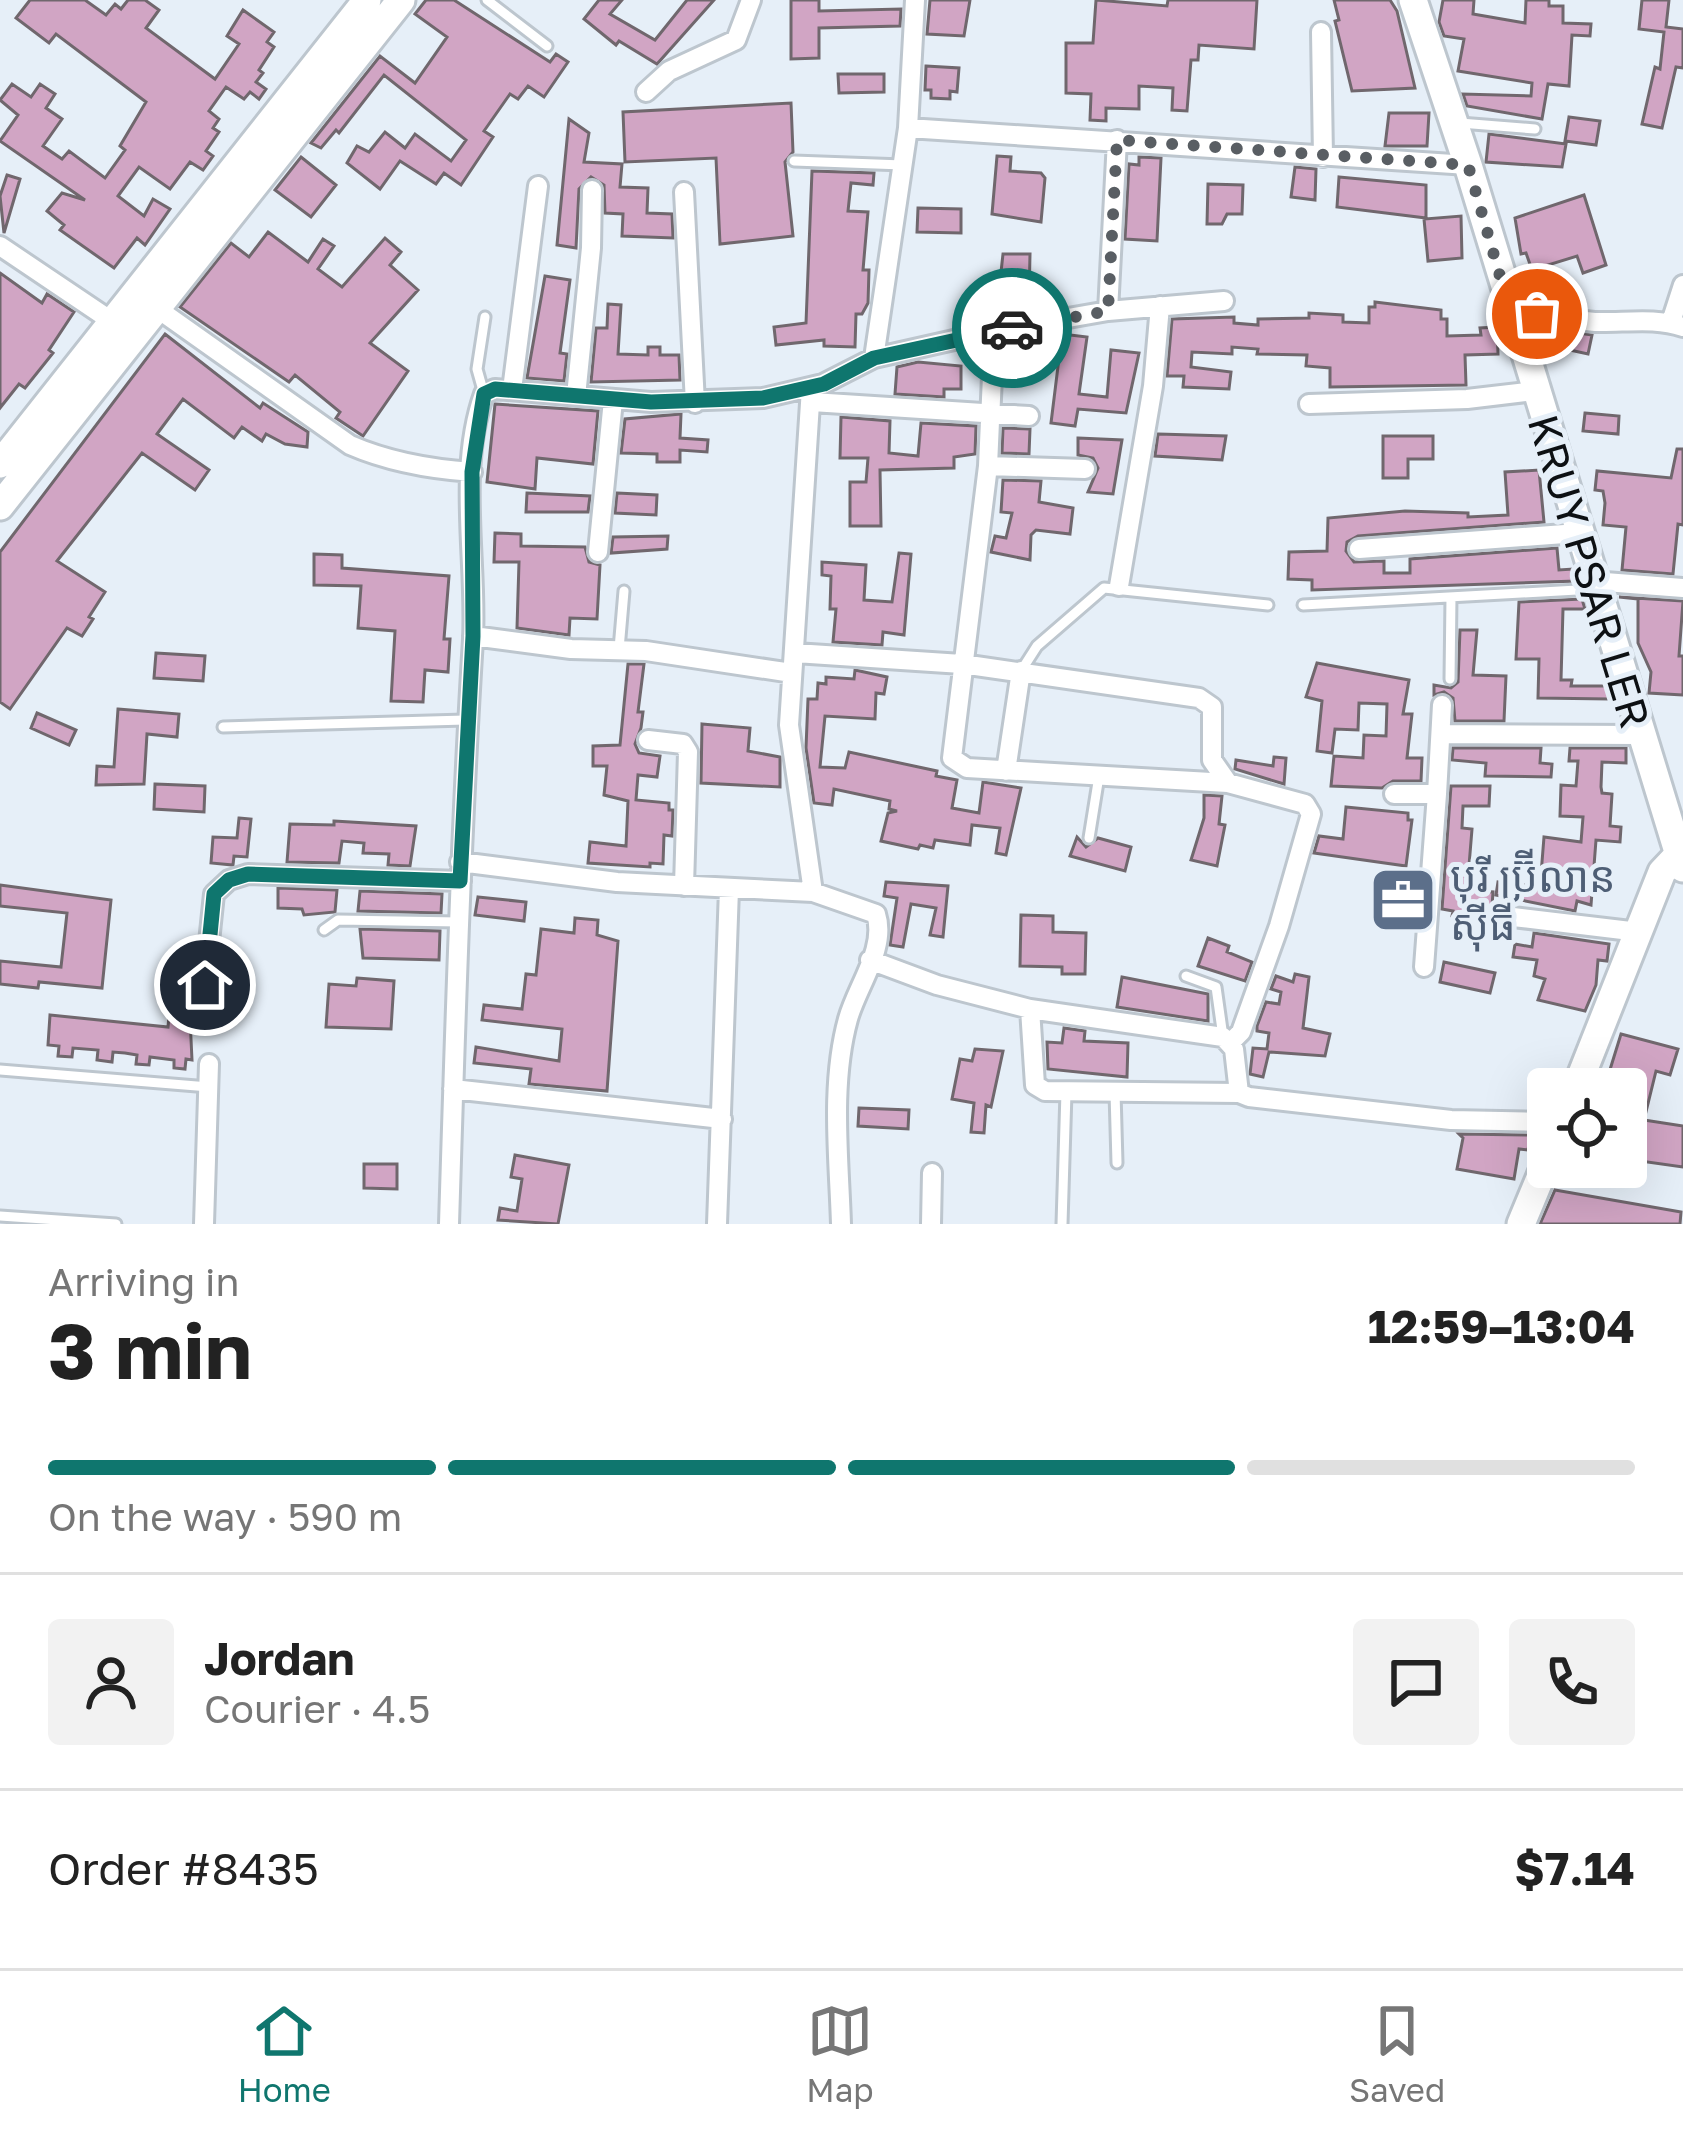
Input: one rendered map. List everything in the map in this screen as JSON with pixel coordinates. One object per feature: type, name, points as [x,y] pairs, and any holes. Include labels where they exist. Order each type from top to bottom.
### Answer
[{"type":"main road","points":[[0,506],[367,0]]},
{"type":"main road","points":[[0,464],[112,322],[147,301],[401,0]]},
{"type":"main road","name":"KRUY PSAR LER","points":[[1413,0],[1682,858]]},
{"type":"main road","points":[[1584,1068],[1662,872],[1682,858]]},
{"type":"main road","points":[[1521,1224],[1536,1188]]},
{"type":"street","points":[[646,92],[680,65],[736,40],[752,0]]},
{"type":"street","points":[[874,358],[904,165],[915,0]]},
{"type":"street","points":[[1321,32],[1323,157]]},
{"type":"street","points":[[908,128],[1468,165]]},
{"type":"street","points":[[1108,311],[1117,140]]},
{"type":"street","points":[[512,390],[538,186]]},
{"type":"street","points":[[576,396],[592,190]]},
{"type":"street","points":[[684,192],[695,403]]},
{"type":"street","points":[[0,246],[112,322]]},
{"type":"street","points":[[1508,304],[1537,314],[1598,322],[1677,325],[1683,285]]},
{"type":"street","points":[[147,301],[350,445],[377,457],[432,470],[472,472]]},
{"type":"street","points":[[812,395],[874,358],[1108,311],[1224,301]]},
{"type":"street","points":[[1119,586],[1154,386],[1160,305]]},
{"type":"street","points":[[870,960],[937,985],[1030,1009],[1227,1040],[1241,1032],[1280,926],[1311,814],[1305,804],[1287,797],[1228,783],[967,768],[952,758],[988,466],[994,331]]},
{"type":"street","points":[[449,1224],[465,721],[473,636],[472,472],[484,394],[512,390],[695,403],[812,395],[1028,416]]},
{"type":"street","points":[[1310,404],[1467,399],[1535,391]]},
{"type":"street","points":[[812,395],[794,663],[792,768],[811,852],[814,892]]},
{"type":"street","points":[[598,552],[613,400]]},
{"type":"street","points":[[988,466],[1085,469]]},
{"type":"street","points":[[1359,549],[1578,533]]},
{"type":"street","points":[[1593,585],[1683,588]]},
{"type":"street","points":[[473,636],[571,649],[794,663],[962,664],[1199,698],[1212,707],[1212,760],[1228,783]]},
{"type":"street","points":[[1006,771],[1021,671]]},
{"type":"street","points":[[1424,968],[1442,705]]},
{"type":"street","points":[[1442,734],[1640,735]]},
{"type":"street","points":[[648,740],[683,744],[688,752],[684,886]]},
{"type":"street","points":[[1394,794],[1437,794]]},
{"type":"street","points":[[202,1009],[214,894],[229,880],[278,874],[460,872],[814,892],[876,914],[880,928],[848,1015],[843,1046],[841,1224]]},
{"type":"street","points":[[717,1224],[728,889]]},
{"type":"street","points":[[1513,917],[1639,932]]},
{"type":"street","points":[[1030,1009],[1035,1085],[1045,1091],[1239,1093],[1451,1120],[1527,1122]]},
{"type":"street","points":[[1227,1040],[1239,1093]]},
{"type":"street","points":[[204,1224],[209,1064]]},
{"type":"street","points":[[454,1089],[722,1119]]},
{"type":"street","points":[[931,1224],[932,1173]]},
{"type":"lane","points":[[487,0],[547,46]]},
{"type":"lane","points":[[1454,122],[1535,129]]},
{"type":"lane","points":[[794,161],[904,165]]},
{"type":"lane","points":[[484,394],[477,369],[485,317]]},
{"type":"lane","points":[[1303,605],[1593,585]]},
{"type":"lane","points":[[1021,671],[1027,658],[1104,587],[1268,605]]},
{"type":"lane","points":[[619,649],[624,591]]},
{"type":"lane","points":[[1450,680],[1451,597]]},
{"type":"lane","points":[[224,727],[465,721]]},
{"type":"lane","points":[[1089,838],[1100,776]]},
{"type":"lane","points":[[324,930],[338,920],[459,922]]},
{"type":"lane","points":[[1186,976],[1216,987],[1227,1040]]},
{"type":"lane","points":[[0,1070],[209,1087]]},
{"type":"lane","points":[[1062,1224],[1066,1092]]},
{"type":"lane","points":[[1115,1092],[1117,1163]]},
{"type":"lane","points":[[0,1216],[116,1224]]},
{"type":"building","points":[[30,0],[85,0],[106,15],[115,4],[121,9],[128,0],[145,0],[159,10],[146,28],[215,79],[239,44],[227,36],[243,10],[274,32],[267,42],[274,47],[256,82],[266,89],[259,99],[250,92],[244,99],[226,87],[209,111],[219,119],[213,128],[219,132],[206,151],[213,156],[203,170],[190,162],[170,189],[139,167],[118,196],[144,216],[153,199],[170,209],[145,245],[137,238],[114,268],[60,230],[64,225],[47,211],[62,193],[85,200],[0,141],[18,115],[0,100],[12,84],[31,97],[40,84],[55,94],[46,108],[62,119],[43,146],[62,159],[69,151],[105,178],[125,150],[120,146],[146,102],[56,34],[49,43],[16,18]]},
{"type":"building","points":[[426,0],[454,0],[550,62],[556,54],[568,62],[544,97],[528,86],[518,99],[510,94],[484,131],[493,137],[461,185],[444,173],[436,184],[400,161],[380,189],[347,163],[357,146],[369,152],[385,132],[405,148],[415,134],[451,161],[466,140],[384,75],[339,133],[336,130],[321,148],[311,143],[380,56],[415,83],[447,37],[415,14]]},
{"type":"building","points":[[599,0],[622,0],[610,14],[655,40],[687,0],[714,0],[657,64],[619,41],[616,45],[584,19]]},
{"type":"building","points":[[791,0],[819,0],[819,11],[901,9],[900,26],[819,28],[819,58],[791,59]]},
{"type":"building","points":[[930,0],[970,0],[964,36],[927,34]]},
{"type":"building","points":[[1096,0],[1167,6],[1168,0],[1257,0],[1254,49],[1199,45],[1198,60],[1191,60],[1187,111],[1172,110],[1173,88],[1139,86],[1139,109],[1106,108],[1106,121],[1090,120],[1091,94],[1066,93],[1066,43],[1093,43]]},
{"type":"building","points":[[1334,0],[1390,0],[1397,11],[1415,88],[1352,91]]},
{"type":"building","points":[[1443,0],[1474,0],[1473,14],[1525,23],[1526,0],[1549,0],[1549,6],[1563,6],[1563,23],[1591,24],[1590,36],[1572,35],[1569,86],[1548,84],[1542,119],[1467,106],[1463,94],[1531,96],[1532,83],[1458,71],[1464,39],[1444,36],[1439,22]]},
{"type":"building","points":[[1642,0],[1669,0],[1666,27],[1683,29],[1683,68],[1676,67],[1662,128],[1642,124],[1655,67],[1660,69],[1664,32],[1639,29]]},
{"type":"building","points":[[926,66],[959,68],[957,92],[950,91],[950,99],[931,98],[931,90],[925,90]]},
{"type":"building","points":[[838,74],[884,74],[884,92],[839,93]]},
{"type":"building","points":[[791,103],[793,152],[785,162],[793,236],[720,244],[716,158],[625,162],[623,112]]},
{"type":"building","points":[[1389,113],[1429,113],[1427,146],[1385,146]]},
{"type":"building","points":[[1569,117],[1600,121],[1596,145],[1565,141]]},
{"type":"building","points":[[569,119],[589,133],[584,162],[622,164],[620,187],[648,188],[647,213],[672,214],[673,238],[622,236],[623,214],[605,213],[604,185],[591,177],[579,189],[576,248],[557,245]]},
{"type":"building","points":[[1489,134],[1566,144],[1562,167],[1486,162]]},
{"type":"building","points":[[997,156],[1011,157],[1010,171],[1041,173],[1045,178],[1041,222],[992,214]]},
{"type":"building","points":[[301,157],[336,185],[311,217],[275,190]]},
{"type":"building","points":[[1139,157],[1161,158],[1157,241],[1125,239],[1129,164],[1139,165]]},
{"type":"building","points":[[1295,167],[1316,169],[1315,200],[1291,197]]},
{"type":"building","points":[[812,171],[874,173],[873,185],[851,183],[848,211],[868,212],[863,270],[869,270],[868,303],[862,314],[856,314],[855,347],[824,346],[824,340],[776,345],[774,327],[806,323]]},
{"type":"building","points":[[7,175],[20,179],[4,233],[0,196]]},
{"type":"building","points":[[1339,177],[1426,185],[1426,218],[1337,207]]},
{"type":"building","points":[[1208,184],[1243,185],[1242,214],[1227,214],[1222,224],[1207,224]]},
{"type":"building","points":[[1584,195],[1606,265],[1583,273],[1577,256],[1532,270],[1526,253],[1521,254],[1515,218]]},
{"type":"building","points":[[918,208],[961,209],[961,233],[917,232]]},
{"type":"building","points":[[1461,216],[1462,258],[1428,261],[1424,219]]},
{"type":"building","points":[[268,232],[308,262],[323,239],[334,246],[318,269],[342,287],[385,238],[401,252],[390,265],[418,290],[370,343],[408,371],[363,436],[336,418],[340,412],[295,375],[289,382],[180,307],[231,243],[249,257]]},
{"type":"building","points":[[1003,254],[1030,254],[1029,300],[998,299]]},
{"type":"building","points":[[0,273],[42,303],[47,294],[74,312],[49,350],[53,353],[25,388],[19,384],[0,408]]},
{"type":"building","points":[[545,276],[570,280],[560,353],[567,354],[564,381],[527,378]]},
{"type":"building","points":[[1375,302],[1441,310],[1441,319],[1447,319],[1447,336],[1481,335],[1480,328],[1497,327],[1498,354],[1465,355],[1466,385],[1330,387],[1330,368],[1306,366],[1307,355],[1257,354],[1258,349],[1232,347],[1232,354],[1192,352],[1191,367],[1231,372],[1229,389],[1183,387],[1184,376],[1167,376],[1172,319],[1234,317],[1234,323],[1258,325],[1258,319],[1309,318],[1309,313],[1343,315],[1343,322],[1369,323],[1369,307],[1375,307]]},
{"type":"building","points":[[608,304],[621,305],[618,354],[648,355],[648,347],[660,347],[660,355],[679,355],[680,380],[591,382],[596,328],[607,328]]},
{"type":"building","points":[[1551,329],[1592,335],[1588,354],[1547,345]]},
{"type":"building","points":[[165,334],[260,408],[263,403],[308,432],[307,447],[285,444],[266,434],[262,441],[242,427],[234,438],[183,399],[157,434],[209,470],[195,490],[142,453],[57,561],[105,592],[89,617],[93,619],[82,636],[67,628],[10,709],[0,702],[0,552]]},
{"type":"building","points":[[1062,334],[1087,337],[1079,394],[1107,397],[1111,350],[1139,353],[1126,413],[1078,409],[1075,426],[1051,423]]},
{"type":"building","points":[[918,362],[961,366],[961,389],[944,389],[944,397],[895,394],[897,367]]},
{"type":"building","points":[[495,404],[598,411],[593,464],[537,458],[535,489],[487,482]]},
{"type":"building","points":[[1585,413],[1619,416],[1618,434],[1583,431]]},
{"type":"building","points":[[681,414],[680,438],[708,440],[707,452],[680,450],[680,462],[657,462],[657,454],[621,453],[625,419]]},
{"type":"building","points":[[841,417],[890,421],[889,453],[918,456],[921,423],[976,426],[975,454],[954,457],[954,468],[880,470],[881,526],[850,526],[850,482],[866,482],[868,458],[840,458]]},
{"type":"building","points":[[1003,428],[1030,429],[1029,454],[1002,453]]},
{"type":"building","points":[[1158,434],[1226,436],[1222,460],[1155,456]]},
{"type":"building","points":[[1383,436],[1433,436],[1433,459],[1408,459],[1408,478],[1383,478]]},
{"type":"building","points":[[1078,438],[1122,440],[1113,494],[1088,492],[1098,468],[1093,458],[1078,455]]},
{"type":"building","points":[[1677,449],[1683,449],[1683,525],[1678,524],[1673,574],[1622,570],[1626,527],[1603,525],[1605,503],[1603,491],[1595,490],[1597,471],[1671,478]]},
{"type":"building","points":[[1539,470],[1544,522],[1358,536],[1347,542],[1346,551],[1354,562],[1384,561],[1384,573],[1410,573],[1410,559],[1557,548],[1559,570],[1573,569],[1576,581],[1312,590],[1312,580],[1288,579],[1289,552],[1327,551],[1328,518],[1405,511],[1508,515],[1505,472]]},
{"type":"building","points":[[1003,480],[1041,481],[1039,502],[1073,508],[1070,534],[1036,530],[1031,535],[1030,560],[991,552],[995,536],[1006,538],[1012,513],[1001,512]]},
{"type":"building","points":[[527,493],[590,496],[588,512],[526,512]]},
{"type":"building","points":[[617,493],[657,495],[656,515],[615,513]]},
{"type":"building","points":[[495,533],[521,534],[521,546],[585,547],[589,562],[600,565],[597,619],[570,618],[569,635],[517,628],[519,562],[494,562]]},
{"type":"building","points":[[668,536],[667,549],[611,553],[613,537]]},
{"type":"building","points":[[899,553],[911,554],[904,635],[883,632],[882,645],[833,642],[836,609],[830,609],[831,576],[822,575],[822,562],[866,565],[864,600],[892,602]]},
{"type":"building","points":[[314,554],[342,555],[342,568],[449,576],[444,639],[450,639],[448,672],[425,670],[423,702],[391,701],[395,631],[358,628],[361,586],[314,585]]},
{"type":"building","points":[[1619,597],[1683,601],[1679,656],[1683,656],[1683,695],[1649,693],[1651,672],[1638,643],[1638,599]]},
{"type":"building","points":[[1582,599],[1585,609],[1563,609],[1561,680],[1572,680],[1571,686],[1609,686],[1609,699],[1538,698],[1539,659],[1516,659],[1519,602]]},
{"type":"building","points":[[1460,630],[1477,630],[1473,675],[1506,676],[1504,721],[1455,721],[1453,698],[1444,692],[1434,695],[1434,685],[1451,688],[1458,682]]},
{"type":"building","points":[[156,653],[205,656],[203,681],[154,678]]},
{"type":"building","points":[[1317,663],[1409,680],[1403,714],[1412,714],[1407,758],[1422,758],[1421,781],[1393,781],[1382,788],[1331,786],[1334,756],[1363,758],[1364,735],[1386,736],[1387,704],[1359,703],[1358,730],[1335,729],[1332,753],[1317,751],[1322,701],[1306,697]]},
{"type":"building","points":[[628,664],[644,664],[638,712],[643,712],[635,744],[639,753],[660,756],[657,777],[638,775],[636,800],[669,803],[673,810],[672,836],[664,835],[663,864],[650,863],[650,867],[588,863],[590,842],[626,846],[628,801],[604,795],[607,766],[593,766],[593,746],[620,745]]},
{"type":"building","points":[[855,670],[887,677],[884,694],[876,693],[875,719],[825,716],[820,767],[845,768],[849,752],[937,771],[936,776],[957,780],[952,808],[979,813],[983,782],[1021,788],[1006,855],[996,853],[1000,828],[972,825],[970,845],[935,840],[933,848],[920,845],[918,849],[881,841],[888,813],[897,811],[889,809],[890,801],[834,789],[832,805],[814,803],[806,748],[808,699],[817,699],[818,683],[826,684],[826,677],[854,679]]},
{"type":"building","points":[[118,709],[179,714],[177,737],[147,734],[144,784],[96,785],[97,766],[114,767]]},
{"type":"building","points":[[37,713],[76,730],[69,745],[31,728]]},
{"type":"building","points":[[702,724],[750,728],[748,751],[780,757],[780,787],[701,783]]},
{"type":"building","points":[[1453,748],[1541,748],[1540,763],[1552,764],[1551,777],[1485,776],[1486,763],[1452,760]]},
{"type":"building","points":[[1570,748],[1626,748],[1626,763],[1602,762],[1602,793],[1612,794],[1610,826],[1621,827],[1620,842],[1596,840],[1591,905],[1577,901],[1575,911],[1496,895],[1498,882],[1540,887],[1544,837],[1581,842],[1583,817],[1560,816],[1561,785],[1576,786],[1578,761],[1569,761]]},
{"type":"building","points":[[1274,757],[1286,758],[1284,784],[1235,769],[1236,760],[1273,766]]},
{"type":"building","points":[[155,784],[205,786],[204,812],[154,809]]},
{"type":"building","points":[[1451,786],[1490,786],[1489,806],[1463,806],[1462,828],[1472,829],[1467,890],[1493,892],[1491,920],[1452,916],[1453,911],[1442,909]]},
{"type":"building","points":[[1204,795],[1222,796],[1219,824],[1225,825],[1217,866],[1191,860],[1204,818]]},
{"type":"building","points":[[1346,807],[1408,813],[1412,820],[1406,866],[1314,853],[1319,836],[1343,839]]},
{"type":"building","points":[[239,818],[251,819],[247,857],[234,856],[233,865],[211,863],[213,837],[237,838]]},
{"type":"building","points":[[334,821],[416,826],[410,866],[388,865],[389,854],[363,853],[364,843],[342,841],[339,863],[287,862],[290,824],[334,825]]},
{"type":"building","points":[[1077,837],[1086,847],[1098,838],[1131,847],[1125,871],[1070,856]]},
{"type":"building","points":[[886,882],[948,886],[943,937],[930,935],[936,908],[911,904],[903,947],[890,945],[897,898],[884,896]]},
{"type":"building","points":[[0,885],[111,900],[102,988],[0,984],[0,961],[61,967],[67,913],[0,906]]},
{"type":"building","points":[[278,888],[337,890],[335,912],[304,915],[302,909],[278,908]]},
{"type":"building","points":[[360,891],[442,894],[441,913],[358,911]]},
{"type":"building","points":[[478,897],[526,902],[524,921],[475,915]]},
{"type":"building","points":[[1021,915],[1053,916],[1053,932],[1086,933],[1085,974],[1062,974],[1062,967],[1020,966]]},
{"type":"building","points":[[575,918],[598,920],[597,935],[618,941],[607,1091],[529,1084],[531,1069],[474,1063],[476,1047],[559,1061],[562,1029],[482,1020],[484,1005],[522,1009],[526,974],[536,975],[541,929],[574,933]]},
{"type":"building","points":[[360,929],[440,931],[439,960],[363,958]]},
{"type":"building","points":[[1534,933],[1609,944],[1607,961],[1598,960],[1596,985],[1585,1011],[1538,1000],[1545,979],[1534,976],[1537,960],[1513,957],[1515,944],[1532,947]]},
{"type":"building","points":[[1208,938],[1252,962],[1245,981],[1198,966]]},
{"type":"building","points":[[1444,962],[1495,973],[1490,993],[1440,982]]},
{"type":"building","points":[[1295,974],[1309,977],[1303,1028],[1330,1034],[1325,1056],[1269,1052],[1263,1077],[1250,1074],[1253,1048],[1267,1049],[1269,1033],[1257,1031],[1266,1002],[1279,1004],[1281,992],[1271,989],[1276,976],[1293,982]]},
{"type":"building","points":[[1122,977],[1208,994],[1208,1021],[1117,1007]]},
{"type":"building","points":[[357,978],[394,981],[391,1029],[326,1027],[329,984],[356,986]]},
{"type":"building","points":[[50,1015],[168,1027],[169,1016],[190,1018],[192,1060],[186,1059],[185,1069],[174,1068],[174,1060],[150,1057],[149,1065],[136,1064],[137,1055],[125,1053],[113,1052],[112,1062],[97,1060],[98,1050],[73,1048],[72,1057],[58,1056],[59,1046],[48,1045]]},
{"type":"building","points":[[1064,1028],[1085,1031],[1084,1041],[1128,1043],[1127,1077],[1048,1069],[1047,1042],[1062,1043]]},
{"type":"building","points":[[1621,1034],[1678,1049],[1670,1075],[1656,1071],[1647,1108],[1647,1068],[1610,1068]]},
{"type":"building","points":[[975,1049],[1003,1051],[991,1107],[986,1105],[984,1133],[971,1132],[974,1103],[952,1099],[960,1059],[972,1061]]},
{"type":"building","points":[[859,1108],[909,1110],[908,1129],[858,1126]]},
{"type":"building","points":[[1647,1120],[1683,1126],[1683,1167],[1647,1162]]},
{"type":"building","points":[[1459,1134],[1527,1135],[1527,1150],[1519,1149],[1514,1179],[1457,1169],[1463,1138]]},
{"type":"building","points":[[515,1155],[569,1165],[558,1224],[498,1220],[500,1208],[517,1211],[522,1179],[511,1177]]},
{"type":"building","points":[[364,1164],[397,1164],[397,1189],[364,1188]]},
{"type":"building","points":[[1555,1190],[1681,1212],[1680,1224],[1540,1224]]},
{"type":"way so far","points":[[1012,328],[1108,311],[1117,140],[1468,165],[1508,304],[1537,314]]},
{"type":"place","name":"បុរី ប្រ៊ីលាន សុីធី","points":[[1403,900]]},
{"type":"route","points":[[205,985],[214,894],[229,880],[248,874],[278,874],[460,881],[473,636],[472,472],[484,394],[495,389],[695,403],[763,398],[824,384],[874,358],[1012,328]]}]
